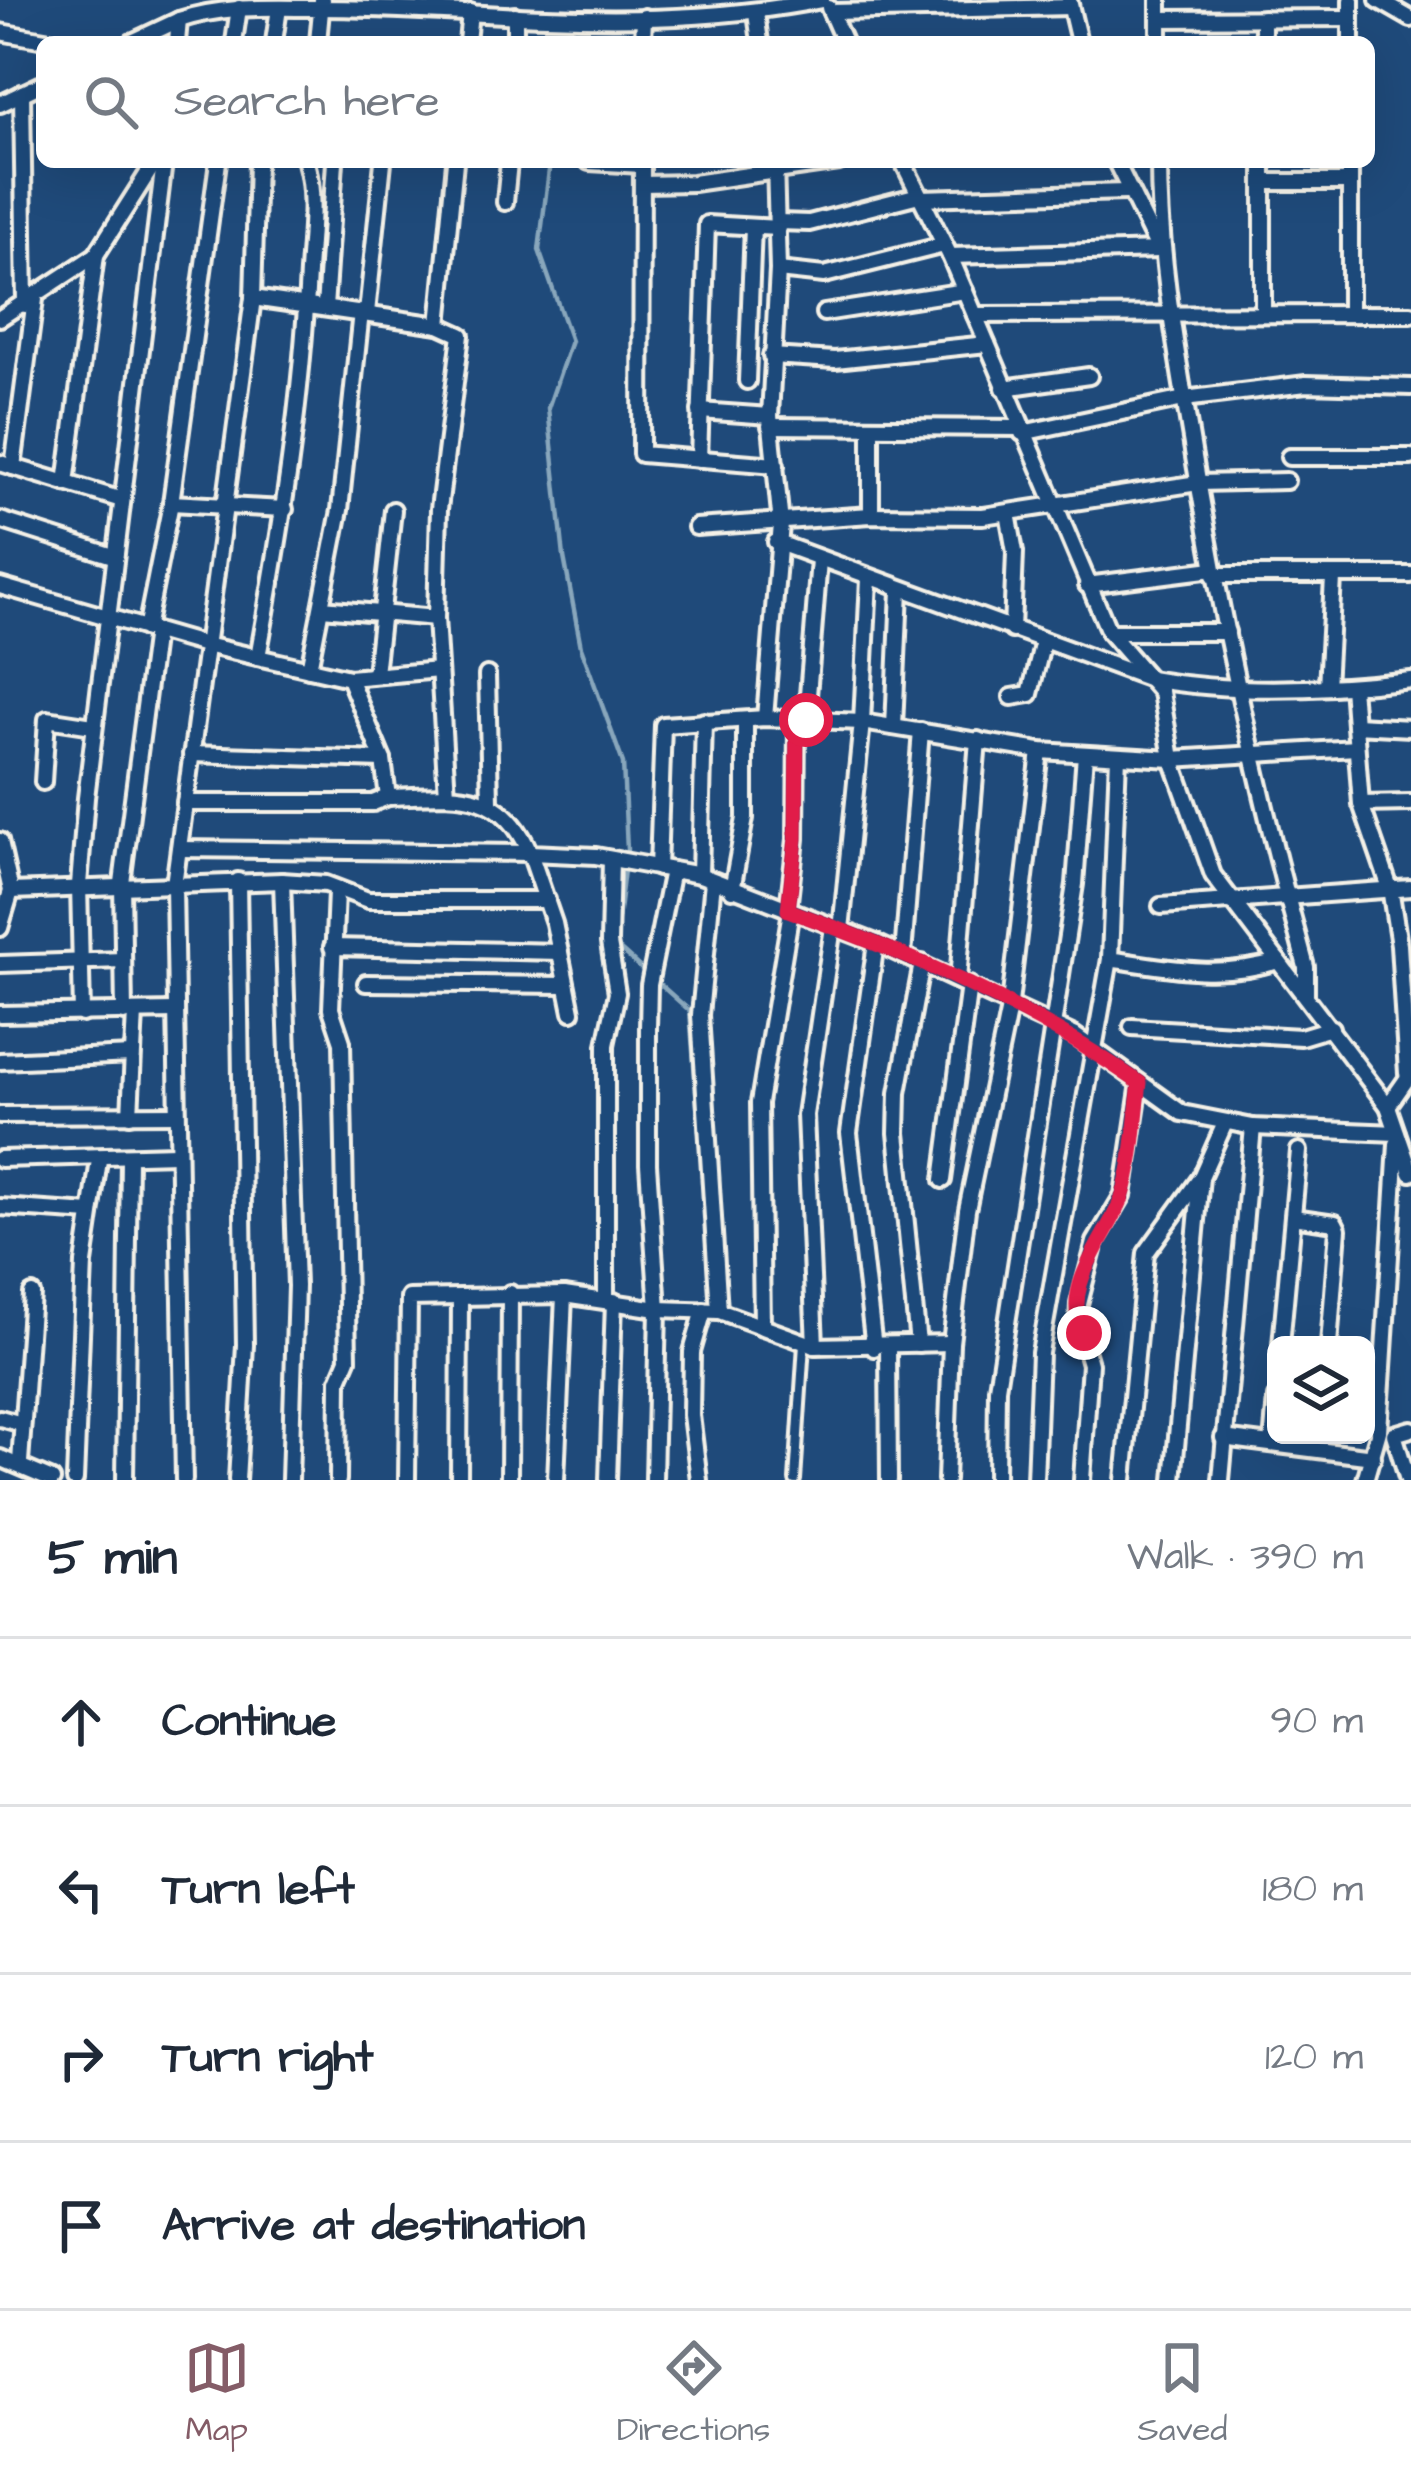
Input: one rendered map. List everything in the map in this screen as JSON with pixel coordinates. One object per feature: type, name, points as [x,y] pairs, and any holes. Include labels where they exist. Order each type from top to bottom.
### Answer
[{"type":"street","points":[[564,0],[566,17]]},
{"type":"street","points":[[622,0],[625,16]]},
{"type":"street","points":[[1159,0],[1159,36]]},
{"type":"street","points":[[1351,0],[1351,36]]},
{"type":"street","points":[[1378,0],[1411,19]]},
{"type":"street","points":[[145,36],[213,9],[322,4],[415,4],[514,15],[644,17],[756,13],[826,4],[1069,4],[1077,36]]},
{"type":"street","points":[[319,36],[322,4]]},
{"type":"street","points":[[826,4],[841,36]]},
{"type":"street","points":[[235,36],[239,8]]},
{"type":"street","points":[[275,36],[279,8]]},
{"type":"street","points":[[468,36],[470,12]]},
{"type":"street","points":[[756,13],[759,36]]},
{"type":"street","points":[[514,15],[515,36]]},
{"type":"street","points":[[644,17],[644,36]]},
{"type":"street","points":[[1263,18],[1263,36]]},
{"type":"street","points":[[1159,19],[1351,18]]},
{"type":"street","points":[[178,36],[179,20]]},
{"type":"street","points":[[0,32],[36,38]]},
{"type":"street","points":[[0,104],[36,87]]},
{"type":"street","points":[[22,94],[30,302],[7,465],[122,500]]},
{"type":"street","points":[[0,318],[96,255],[155,168]]},
{"type":"street","points":[[82,1014],[79,885],[93,726],[158,168]]},
{"type":"street","points":[[130,1114],[132,1055],[122,883],[150,630],[217,168]]},
{"type":"street","points":[[184,1480],[175,881],[253,298],[257,168]]},
{"type":"street","points":[[258,657],[285,508],[307,306],[312,184],[308,168]]},
{"type":"street","points":[[325,308],[335,168]]},
{"type":"street","points":[[309,669],[340,510],[382,168]]},
{"type":"street","points":[[439,325],[454,168]]},
{"type":"street","points":[[505,202],[508,168]]},
{"type":"street","points":[[642,168],[640,454],[776,465]]},
{"type":"street","points":[[642,184],[775,168],[778,270],[770,421],[781,524],[764,718]]},
{"type":"street","points":[[906,168],[975,314],[1052,508],[1109,632],[1161,692],[1172,759],[1213,874],[1398,1119],[1411,1173]]},
{"type":"street","points":[[1118,168],[1159,250]]},
{"type":"street","points":[[1159,168],[1159,250],[1198,483],[1249,752],[1306,967],[1306,998]]},
{"type":"street","points":[[1263,168],[1263,314]]},
{"type":"street","points":[[1350,168],[1350,314]]},
{"type":"street","points":[[1263,182],[1350,182]]},
{"type":"street","points":[[699,459],[706,224],[809,223],[920,197],[1126,191]]},
{"type":"street","points":[[747,381],[753,227]]},
{"type":"street","points":[[778,270],[824,275],[947,251],[1159,250]]},
{"type":"street","points":[[66,483],[96,255]]},
{"type":"street","points":[[824,314],[964,291]]},
{"type":"street","points":[[253,298],[439,325],[461,335],[439,509],[436,618],[447,795]]},
{"type":"street","points":[[975,314],[1411,314]]},
{"type":"street","points":[[771,356],[835,360],[986,344]]},
{"type":"street","points":[[1004,388],[1089,376]]},
{"type":"street","points":[[700,411],[871,430],[1021,430],[1184,399],[1306,384],[1411,387]]},
{"type":"street","points":[[871,430],[871,515]]},
{"type":"street","points":[[1289,457],[1411,457]]},
{"type":"street","points":[[696,527],[871,515],[1008,513],[1198,483],[1286,481]]},
{"type":"street","points":[[171,502],[285,508]]},
{"type":"street","points":[[374,674],[393,510]]},
{"type":"street","points":[[1008,513],[1015,552],[1012,630]]},
{"type":"street","points":[[0,520],[113,556]]},
{"type":"street","points":[[776,542],[1150,679],[1204,689],[1411,680]]},
{"type":"street","points":[[763,1327],[759,1103],[789,911],[801,720],[819,560]]},
{"type":"street","points":[[1087,585],[1214,572],[1333,578],[1411,575]]},
{"type":"street","points":[[810,1344],[805,1115],[837,928],[862,722],[868,578]]},
{"type":"street","points":[[1327,687],[1333,578]]},
{"type":"street","points":[[0,586],[206,646],[349,678],[439,670]]},
{"type":"street","points":[[894,727],[900,590]]},
{"type":"street","points":[[322,608],[436,618]]},
{"type":"street","points":[[1109,632],[1227,632]]},
{"type":"street","points":[[1012,697],[1030,694],[1043,641]]},
{"type":"street","points":[[488,676],[490,801]]},
{"type":"street","points":[[349,678],[382,760],[388,797]]},
{"type":"street","points":[[1352,686],[1361,804],[1390,888],[1409,1073],[1398,1119],[1373,1457],[1365,1480]]},
{"type":"street","points":[[654,1480],[658,1309],[648,1164],[651,977],[665,869],[660,727],[764,718],[862,722],[1040,751],[1172,759],[1356,748]]},
{"type":"street","points":[[43,782],[46,719],[93,726]]},
{"type":"street","points":[[732,890],[745,818],[745,720]]},
{"type":"street","points":[[699,1480],[692,1352],[712,1310],[700,1016],[706,878],[704,722]]},
{"type":"street","points":[[1354,725],[1411,728]]},
{"type":"street","points":[[903,955],[921,730]]},
{"type":"street","points":[[943,1180],[963,982],[978,740]]},
{"type":"street","points":[[946,1480],[950,1343],[967,1210],[1010,1003],[1040,751]]},
{"type":"street","points":[[191,754],[382,760]]},
{"type":"street","points":[[996,1480],[997,1388],[1054,1025],[1085,754]]},
{"type":"street","points":[[1035,1480],[1040,1353],[1097,1053],[1110,959],[1118,756]]},
{"type":"street","points":[[185,803],[373,803],[388,797],[447,795],[490,801],[517,821],[530,853],[547,900],[572,1012]]},
{"type":"street","points":[[1361,804],[1411,803]]},
{"type":"street","points":[[0,928],[6,897],[1,849]]},
{"type":"street","points":[[179,849],[530,853],[611,859],[706,878],[876,943],[1010,1003],[1054,1025],[1182,1113],[1252,1127],[1398,1119]]},
{"type":"street","points":[[223,850],[230,880],[245,1345],[237,1480]]},
{"type":"street","points":[[608,1480],[606,1045],[617,993],[609,943],[611,859]]},
{"type":"street","points":[[6,897],[79,885],[282,880],[326,884],[336,892],[368,899],[547,900]]},
{"type":"street","points":[[282,880],[296,1286],[290,1480]]},
{"type":"street","points":[[1161,906],[1411,888]]},
{"type":"street","points":[[336,892],[332,1009],[342,1042],[348,1359],[339,1380],[338,1480]]},
{"type":"street","points":[[876,943],[849,1133],[881,1347],[889,1480]]},
{"type":"street","points":[[332,946],[560,952]]},
{"type":"street","points":[[1110,959],[1196,972],[1244,971],[1278,961]]},
{"type":"street","points":[[0,964],[123,960]]},
{"type":"street","points":[[918,1344],[897,1133],[898,1093],[922,963]]},
{"type":"street","points":[[366,982],[566,986]]},
{"type":"street","points":[[0,1014],[176,1011]]},
{"type":"street","points":[[1132,1027],[1301,1037],[1330,1028]]},
{"type":"street","points":[[0,1061],[132,1055]]},
{"type":"street","points":[[1082,1480],[1090,1364],[1078,1322],[1079,1304],[1095,1242],[1123,1195],[1140,1083]]},
{"type":"street","points":[[0,1115],[177,1114]]},
{"type":"street","points":[[1124,1480],[1141,1269],[1160,1228],[1201,1178],[1225,1123]]},
{"type":"street","points":[[1222,1480],[1252,1127]]},
{"type":"street","points":[[1282,1336],[1299,1151]]},
{"type":"street","points":[[0,1159],[99,1160],[176,1154]]},
{"type":"street","points":[[125,1480],[129,1158]]},
{"type":"street","points":[[75,1480],[91,1213],[99,1160]]},
{"type":"street","points":[[1173,1480],[1201,1178]]},
{"type":"street","points":[[0,1207],[91,1213]]},
{"type":"street","points":[[1293,1217],[1335,1223],[1338,1229],[1330,1336]]},
{"type":"street","points":[[508,1480],[510,1293]]},
{"type":"street","points":[[20,1462],[32,1294]]},
{"type":"street","points":[[407,1480],[409,1298],[564,1295],[658,1309],[712,1310],[810,1344],[950,1343]]},
{"type":"street","points":[[556,1480],[564,1295]]},
{"type":"street","points":[[459,1480],[460,1299]]},
{"type":"street","points":[[0,1418],[22,1424]]},
{"type":"street","points":[[1408,1480],[1394,1434],[1411,1429]]},
{"type":"street","points":[[1222,1438],[1267,1443]]},
{"type":"street","points":[[1326,1444],[1373,1457]]},
{"type":"street","points":[[0,1458],[20,1462],[52,1480]]},
{"type":"lane","points":[[795,1480],[810,1344]]},
{"type":"waterway","points":[[549,168],[539,250],[571,341],[548,408],[564,557],[581,647],[623,763],[627,850]]},
{"type":"waterway","points":[[624,870],[615,945],[646,973]]},
{"type":"waterway","points":[[655,980],[690,1011],[712,1305]]},
{"type":"waterway","points":[[702,1338],[711,1321]]},
{"type":"route","points":[[806,720],[797,720],[796,839],[788,910],[1010,1003],[1075,1035],[1140,1083],[1123,1195],[1089,1259],[1079,1304],[1078,1322],[1084,1333]]}]
